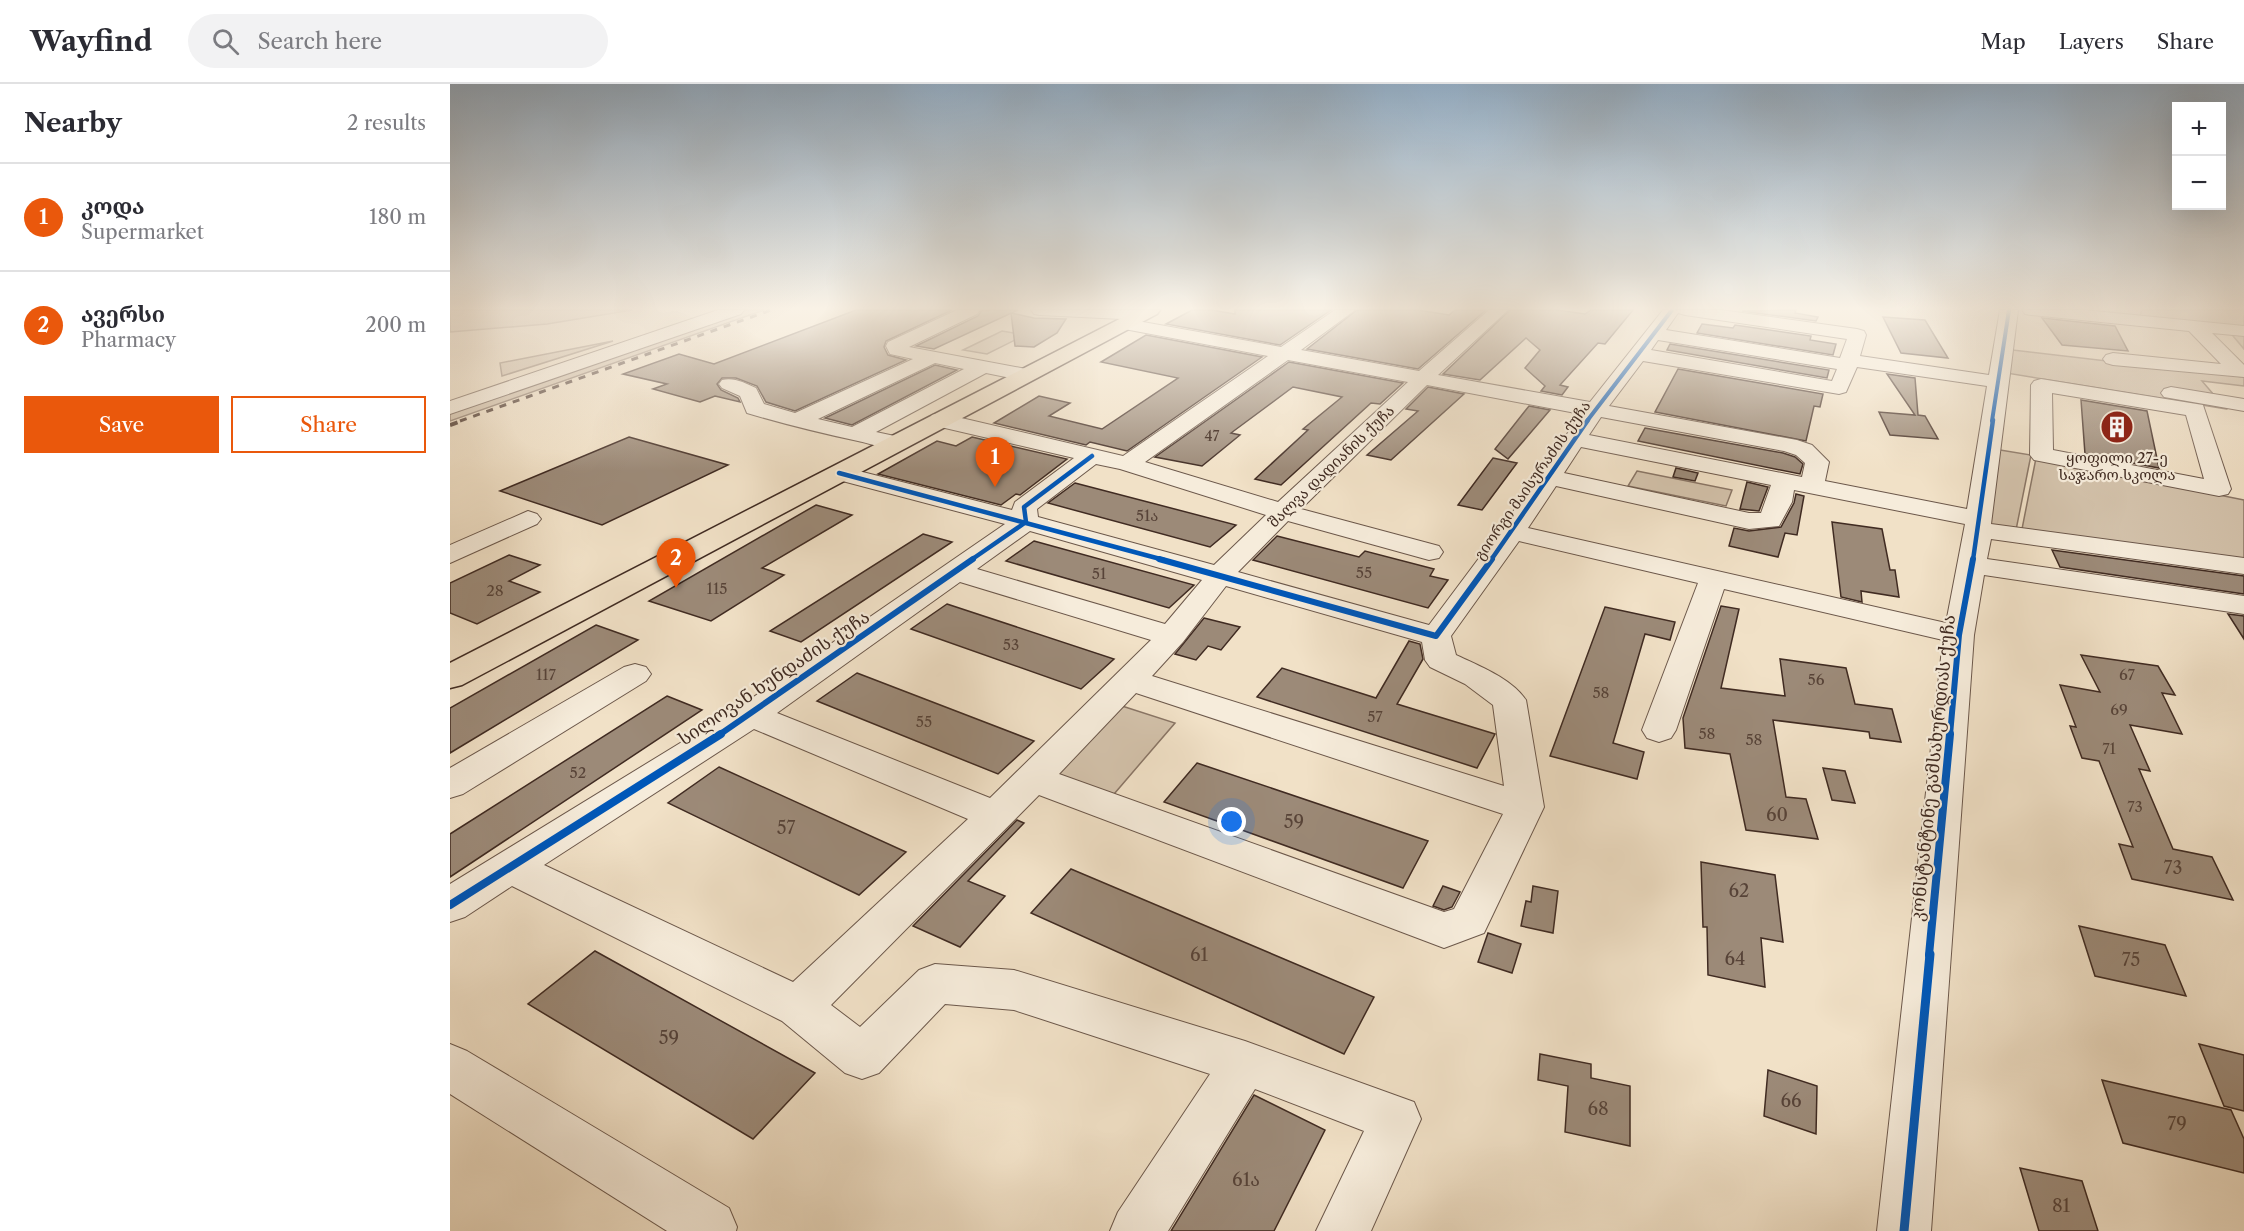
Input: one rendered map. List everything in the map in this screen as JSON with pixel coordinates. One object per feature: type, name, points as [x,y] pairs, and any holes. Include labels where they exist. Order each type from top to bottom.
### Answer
[{"type":"main road","points":[[456,668],[1048,364]]},
{"type":"street","points":[[450,408],[579,364]]},
{"type":"street","points":[[797,421],[919,364]]},
{"type":"street","points":[[968,364],[1026,375]]},
{"type":"street","points":[[1127,464],[1271,364]]},
{"type":"street","points":[[1339,364],[1789,445],[1804,450],[1817,462],[1812,486]]},
{"type":"street","name":"შალვა დადიანის ქუჩა","points":[[798,1007],[1033,779],[1130,680],[1172,636],[1220,575],[1282,512],[1439,364]]},
{"type":"street","name":"გიორგი მაისურაძის ქუჩა","points":[[1436,636],[1630,364]]},
{"type":"street","points":[[1694,364],[1839,388],[1849,364]]},
{"type":"street","points":[[1863,364],[2244,405]]},
{"type":"street","name":"კონსტანტინე გამსახურდიას ქუჩა","points":[[1904,1231],[1959,635],[1972,565],[1998,380],[2002,364]]},
{"type":"street","points":[[2157,364],[2240,372],[2232,364]]},
{"type":"street","points":[[855,434],[983,367]]},
{"type":"street","points":[[1998,380],[2041,402]]},
{"type":"street","points":[[729,384],[749,392],[755,408],[797,421],[897,443]]},
{"type":"street","points":[[2041,385],[2195,410],[2219,489],[2042,455],[2041,402],[2041,385]]},
{"type":"street","points":[[940,420],[1127,464],[1282,512],[1429,552]]},
{"type":"street","points":[[1575,439],[1784,480],[1978,525],[2244,566]]},
{"type":"street","points":[[1026,522],[1024,507],[1092,456]]},
{"type":"street","points":[[839,473],[1026,522],[1436,636],[1441,660],[1476,678],[1509,700],[1525,807],[1469,921],[1444,930],[1033,779]]},
{"type":"street","points":[[1549,477],[1749,521],[1770,520],[1779,501],[1784,480]]},
{"type":"street","points":[[450,555],[528,519]]},
{"type":"street","name":"სილოვან ხუნდაძის ქუჩა","points":[[450,905],[751,715],[1026,522]]},
{"type":"street","points":[[1512,532],[1959,635]]},
{"type":"street","points":[[1972,565],[2063,579],[2069,595],[2186,612],[2176,595],[2244,605]]},
{"type":"street","points":[[954,571],[1172,636]]},
{"type":"street","points":[[1659,730],[1714,578]]},
{"type":"street","points":[[450,785],[635,674]]},
{"type":"street","points":[[1130,680],[1525,807]]},
{"type":"street","points":[[751,715],[994,815]]},
{"type":"street","points":[[509,866],[798,1007],[862,1057],[935,984],[1014,990],[1245,1063],[1396,1119],[1343,1231]]},
{"type":"street","points":[[1137,1231],[1245,1063]]},
{"type":"street","points":[[450,1067],[710,1227],[706,1231]]},
{"type":"shaded area","points":[[500,364],[542,364],[502,376]]},
{"type":"shaded area","points":[[590,364],[613,364],[450,421],[450,412]]},
{"type":"shaded area","points":[[2001,364],[2129,364],[2244,377],[2244,386],[2202,381],[2226,409],[2000,372]]},
{"type":"shaded area","points":[[1988,448],[2031,455],[2015,535],[1978,519]]},
{"type":"shaded area","points":[[2036,458],[2244,500],[2244,564],[2021,534]]},
{"type":"shaded area","points":[[1637,471],[1732,490],[1726,506],[1628,486]]},
{"type":"shaded area","points":[[1122,706],[1175,723],[1108,801],[1052,781]]},
{"type":"building","points":[[652,364],[898,364],[795,411],[766,402],[757,386],[736,378],[722,378],[717,384],[721,390],[738,398],[740,402],[715,396],[700,402],[653,389],[667,384],[623,374]]},
{"type":"building","points":[[1108,364],[1253,364],[1127,451],[1090,442],[1086,445],[994,423],[1039,396],[1070,403],[1049,416],[1102,429],[1178,378]]},
{"type":"building","points":[[1287,364],[1403,383],[1380,404],[1371,403],[1281,485],[1255,479],[1308,430],[1303,429],[1342,397],[1293,387],[1231,433],[1240,435],[1202,466],[1155,457]]},
{"type":"building","points":[[1388,364],[1424,364],[1418,369]]},
{"type":"building","points":[[1454,364],[1498,364],[1480,380],[1443,374]]},
{"type":"building","points":[[1529,364],[1579,364],[1560,385],[1568,387],[1562,395],[1541,391],[1545,386],[1525,368]]},
{"type":"building","points":[[1744,364],[1789,364],[1829,370],[1827,378]]},
{"type":"building","points":[[935,365],[957,370],[852,425],[825,418]]},
{"type":"building","points":[[1678,369],[1823,394],[1820,407],[1814,406],[1806,441],[1655,412]]},
{"type":"building","points":[[1887,374],[1915,378],[1918,415],[1925,416],[1938,439],[1890,435],[1879,412],[1915,415]]},
{"type":"building","points":[[1428,387],[1464,394],[1391,460],[1367,455],[1418,411],[1406,409]]},
{"type":"building","name":"ყოფილი 27-ე საჯარო სკოლა","points":[[2081,400],[2147,411],[2159,468],[2085,454]]},
{"type":"building","points":[[1529,406],[1550,410],[1508,459],[1495,449]]},
{"type":"building","points":[[1645,428],[1783,453],[1795,457],[1803,464],[1800,474],[1638,441]]},
{"type":"building","points":[[629,437],[728,465],[602,525],[500,491]]},
{"type":"building","points":[[972,437],[1067,459],[1020,495],[1016,494],[1001,505],[878,474],[937,441],[956,446]]},
{"type":"building","points":[[1493,458],[1517,463],[1482,510],[1458,505]]},
{"type":"building","points":[[1676,468],[1698,473],[1695,481],[1673,477]]},
{"type":"building","points":[[1747,482],[1768,487],[1759,511],[1740,509]]},
{"type":"building","points":[[1075,483],[1236,525],[1210,547],[1048,503]]},
{"type":"building","points":[[1796,494],[1804,496],[1797,535],[1785,533],[1778,557],[1729,546],[1734,528],[1749,531],[1781,527],[1794,503]]},
{"type":"building","points":[[816,505],[852,515],[762,568],[784,575],[711,621],[649,601]]},
{"type":"building","points":[[1832,522],[1882,529],[1890,570],[1895,570],[1899,597],[1861,591],[1862,602],[1841,597]]},
{"type":"building","points":[[923,534],[952,542],[801,642],[770,631]]},
{"type":"building","points":[[1277,536],[1359,557],[1365,551],[1434,569],[1430,576],[1448,580],[1428,608],[1253,560]]},
{"type":"building","points":[[1034,541],[1194,585],[1169,608],[1006,561]]},
{"type":"building","points":[[2052,550],[2244,576],[2244,594],[2060,567]]},
{"type":"building","points":[[509,555],[540,565],[509,581],[540,592],[477,624],[450,613],[450,583]]},
{"type":"building","points":[[947,604],[1114,659],[1081,689],[911,629]]},
{"type":"building","points":[[1721,606],[1739,609],[1721,688],[1785,696],[1780,659],[1846,668],[1855,704],[1892,709],[1901,742],[1870,738],[1869,732],[1773,720],[1786,797],[1806,799],[1818,839],[1746,830],[1730,754],[1685,748],[1683,718]]},
{"type":"building","points":[[1605,607],[1675,622],[1670,640],[1645,634],[1613,743],[1644,752],[1637,779],[1550,756]]},
{"type":"building","points":[[2228,614],[2244,616],[2244,639]]},
{"type":"building","points":[[1204,618],[1240,627],[1221,650],[1208,646],[1196,660],[1175,654]]},
{"type":"building","points":[[596,625],[638,640],[450,753],[450,708]]},
{"type":"building","points":[[1409,641],[1420,644],[1423,659],[1397,704],[1495,734],[1477,768],[1257,697],[1282,668],[1376,698]]},
{"type":"building","points":[[2081,655],[2158,666],[2175,695],[2162,693],[2182,734],[2130,725],[2150,771],[2139,769],[2173,849],[2212,857],[2233,900],[2132,879],[2119,844],[2133,847],[2099,761],[2082,758],[2070,726],[2076,727],[2060,685],[2100,692]]},
{"type":"building","points":[[857,673],[1034,741],[998,774],[817,701]]},
{"type":"building","points":[[667,696],[702,710],[450,877],[450,834]]},
{"type":"building","points":[[1197,763],[1428,841],[1403,888],[1164,802]]},
{"type":"building","points":[[719,767],[906,852],[859,895],[668,803]]},
{"type":"building","points":[[1823,768],[1845,771],[1855,803],[1832,800]]},
{"type":"building","points":[[1017,820],[1024,823],[968,881],[1005,896],[960,947],[913,926]]},
{"type":"building","points":[[1701,862],[1775,875],[1783,942],[1761,938],[1765,987],[1708,975],[1707,927],[1703,927]]},
{"type":"building","points":[[1071,869],[1374,997],[1344,1054],[1031,913]]},
{"type":"building","points":[[1443,886],[1460,892],[1452,907],[1444,910],[1433,906]]},
{"type":"building","points":[[1533,886],[1558,891],[1553,933],[1521,926],[1526,901],[1531,902]]},
{"type":"building","points":[[2079,926],[2165,945],[2186,996],[2095,976]]},
{"type":"building","points":[[1488,933],[1521,944],[1512,973],[1478,962]]},
{"type":"building","points":[[595,951],[815,1073],[753,1139],[528,1004]]},
{"type":"building","points":[[2199,1044],[2244,1055],[2244,1111],[2224,1106]]},
{"type":"building","points":[[1540,1054],[1591,1064],[1591,1078],[1630,1086],[1630,1146],[1565,1132],[1568,1086],[1538,1080]]},
{"type":"building","points":[[1768,1070],[1817,1086],[1816,1134],[1764,1116]]},
{"type":"building","points":[[2102,1080],[2231,1110],[2244,1139],[2244,1173],[2123,1143]]},
{"type":"building","points":[[1254,1095],[1325,1130],[1274,1231],[1171,1231]]},
{"type":"building","points":[[2020,1168],[2082,1181],[2098,1231],[2039,1231]]},
{"type":"railway","points":[[460,421],[621,364]]},
{"type":"railway","points":[[450,425],[464,420]]},
{"type":"cycle path","points":[[839,473],[1026,522],[1436,636],[1512,532],[1594,411],[1631,364]]},
{"type":"cycle path","points":[[1904,1231],[1959,635],[1979,530],[1978,519],[2001,364]]},
{"type":"cycle path","points":[[450,905],[751,715],[1026,522],[1024,507],[1092,456]]},
{"type":"place","name":"ყოფილი 27-ე საჯარო სკოლა","points":[[2117,427]]},
{"type":"place","name":"კოდა","points":[[995,487]]},
{"type":"place","name":"ავერსი","points":[[676,588]]}]
